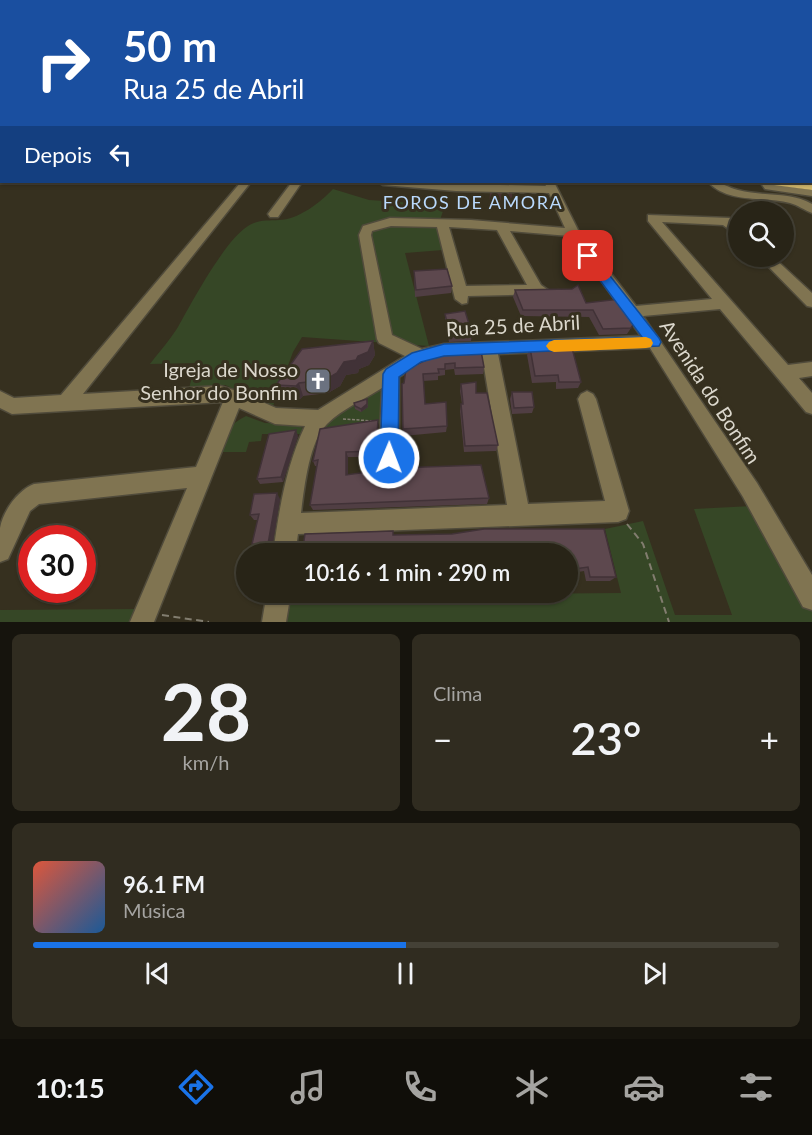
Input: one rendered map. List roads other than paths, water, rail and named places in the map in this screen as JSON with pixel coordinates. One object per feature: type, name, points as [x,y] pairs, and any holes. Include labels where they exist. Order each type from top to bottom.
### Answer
[{"type":"main road","points":[[769,183],[812,187]]},
{"type":"street","points":[[66,402],[245,183]]},
{"type":"street","points":[[274,214],[296,183]]},
{"type":"street","points":[[395,183],[456,188],[551,186]]},
{"type":"street","points":[[715,183],[731,193],[803,203],[812,209]]},
{"type":"street","points":[[769,183],[774,199]]},
{"type":"street","points":[[769,183],[812,193]]},
{"type":"street","name":"Avenida do Bonfim","points":[[551,186],[573,233],[654,342],[750,490],[812,598]]},
{"type":"street","points":[[728,223],[652,218],[812,406]]},
{"type":"street","points":[[421,356],[386,339],[365,235],[367,229],[390,222],[501,226],[573,233]]},
{"type":"street","points":[[442,224],[461,296],[555,290]]},
{"type":"street","points":[[501,226],[537,290]]},
{"type":"street","points":[[775,267],[812,302]]},
{"type":"street","points":[[633,312],[723,303]]},
{"type":"street","name":"Rua 25 de Abril","points":[[318,421],[421,356],[444,350],[654,342]]},
{"type":"street","points":[[489,348],[519,515]]},
{"type":"street","points":[[783,373],[812,369]]},
{"type":"street","points":[[389,458],[391,374]]},
{"type":"street","points":[[0,399],[12,406],[220,394],[234,397],[275,416],[318,421],[304,446],[285,543]]},
{"type":"street","points":[[144,617],[234,397]]},
{"type":"street","points":[[288,524],[618,511],[587,399]]},
{"type":"street","points":[[0,551],[23,504],[34,494],[201,476]]},
{"type":"street","points":[[274,622],[277,603]]},
{"type":"place","name":"Igreja de Nosso Senhor do Bonfim","points":[[318,381]]},
{"type":"district","name":"FOROS DE AMORA","points":[[473,203]]}]
